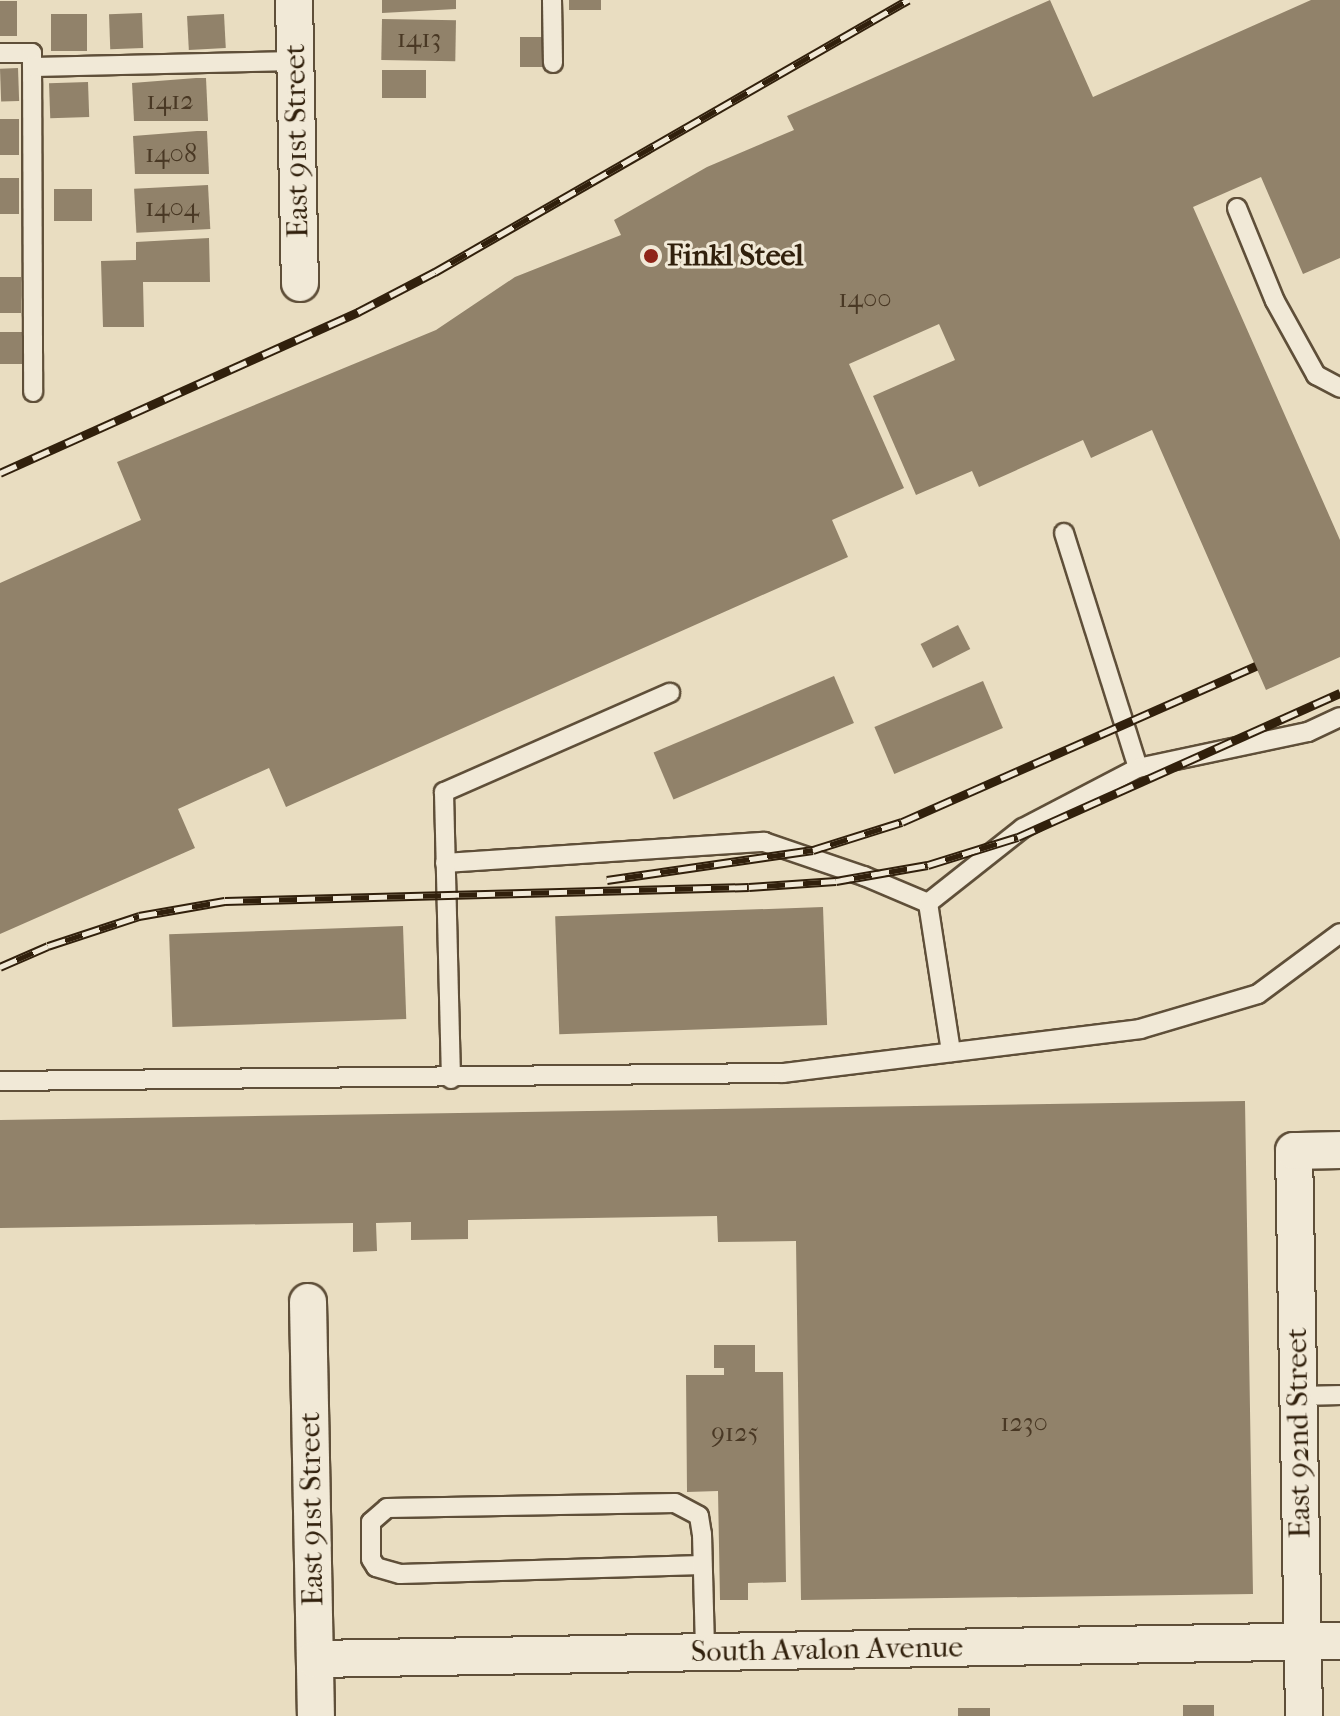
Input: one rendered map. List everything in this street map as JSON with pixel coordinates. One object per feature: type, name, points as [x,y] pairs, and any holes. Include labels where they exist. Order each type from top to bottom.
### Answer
[{"type":"street","name":"East 91st Street","points":[[294,0],[300,283]]},
{"type":"street","name":"East 92nd Street","points":[[1304,1716],[1294,1151],[1340,1150]]},
{"type":"street","name":"East 91st Street","points":[[308,1302],[316,1716]]},
{"type":"street","name":"South Avalon Avenue","points":[[315,1659],[1340,1641]]},
{"type":"lane","points":[[552,0],[553,63]]},
{"type":"lane","points":[[0,53],[32,53],[33,392]]},
{"type":"lane","points":[[32,67],[296,61]]},
{"type":"lane","points":[[1237,208],[1275,301],[1316,375],[1340,388]]},
{"type":"lane","points":[[1064,533],[1138,768]]},
{"type":"lane","points":[[451,1079],[444,792],[670,693]]},
{"type":"lane","points":[[928,903],[1023,828],[1138,768],[1308,732],[1340,717]]},
{"type":"lane","points":[[445,863],[764,842],[864,876],[928,903]]},
{"type":"lane","points":[[928,903],[951,1052]]},
{"type":"lane","points":[[0,1081],[451,1079],[783,1073],[1140,1029],[1258,994],[1340,933]]},
{"type":"lane","points":[[1298,1396],[1340,1395]]},
{"type":"lane","points":[[702,1565],[400,1574],[376,1567],[371,1559],[371,1522],[387,1508],[675,1503],[699,1516],[702,1565],[705,1652]]},
{"type":"building","points":[[382,0],[456,0],[456,9],[382,13]]},
{"type":"building","points":[[569,0],[601,0],[601,10],[569,10]]},
{"type":"building","points":[[1050,0],[1093,97],[1311,0],[1340,0],[1340,258],[1303,274],[1261,177],[1193,207],[1340,540],[1340,657],[1266,690],[1152,430],[1091,458],[1083,440],[979,487],[972,471],[916,495],[873,396],[955,360],[939,324],[849,364],[904,488],[832,520],[848,557],[286,807],[269,768],[178,809],[195,848],[0,934],[0,583],[141,520],[117,462],[436,330],[515,277],[621,235],[614,220],[707,167],[794,130],[787,116]]},
{"type":"building","points":[[0,1],[17,1],[17,36],[0,36]]},
{"type":"building","points":[[142,13],[143,48],[110,49],[109,14]]},
{"type":"building","points":[[51,14],[87,14],[87,51],[51,51]]},
{"type":"building","points":[[224,14],[226,48],[189,50],[187,16]]},
{"type":"building","points":[[382,19],[456,20],[455,61],[381,60]]},
{"type":"building","points":[[520,37],[543,37],[543,67],[520,67]]},
{"type":"building","points":[[18,68],[19,101],[1,102],[0,69]]},
{"type":"building","points":[[382,70],[426,70],[426,98],[382,98]]},
{"type":"building","points":[[206,78],[208,121],[134,121],[132,83]]},
{"type":"building","points":[[88,82],[89,117],[50,118],[49,83]]},
{"type":"building","points":[[0,119],[19,119],[19,155],[0,155]]},
{"type":"building","points":[[207,131],[209,174],[135,174],[133,136]]},
{"type":"building","points":[[0,178],[19,178],[19,214],[0,214]]},
{"type":"building","points":[[208,185],[210,229],[136,233],[134,189]]},
{"type":"building","points":[[54,189],[92,189],[92,221],[54,221]]},
{"type":"building","points":[[209,238],[210,282],[143,282],[144,327],[103,327],[101,261],[136,260],[136,242]]},
{"type":"building","points":[[0,277],[21,277],[21,313],[0,313]]},
{"type":"building","points":[[0,332],[23,332],[23,364],[0,364]]},
{"type":"building","points":[[958,625],[970,649],[933,668],[921,644]]},
{"type":"building","points":[[834,676],[854,723],[674,800],[654,753]]},
{"type":"building","points":[[983,681],[1003,728],[894,774],[874,727]]},
{"type":"building","points":[[823,907],[827,1025],[559,1034],[555,916]]},
{"type":"building","points":[[403,926],[406,1019],[172,1027],[169,934]]},
{"type":"building","points":[[1245,1101],[1253,1594],[801,1600],[796,1241],[718,1242],[717,1216],[468,1220],[468,1239],[411,1240],[411,1222],[376,1223],[377,1251],[353,1252],[353,1223],[0,1228],[0,1120]]},
{"type":"building","points":[[714,1345],[755,1345],[755,1372],[783,1372],[786,1582],[748,1583],[748,1600],[720,1600],[718,1491],[687,1492],[686,1375],[724,1375],[724,1368],[714,1368]]},
{"type":"building","points":[[1183,1705],[1214,1705],[1214,1716],[1183,1716]]},
{"type":"building","points":[[958,1708],[990,1708],[990,1716],[958,1716]]},
{"type":"railway","points":[[0,473],[358,312],[435,272],[908,0]]},
{"type":"railway","points":[[607,880],[813,850],[902,822],[1256,666]]},
{"type":"railway","points":[[0,967],[48,946],[139,916],[225,901],[749,887],[836,881],[928,865],[1018,837],[1340,693]]},
{"type":"place","name":"Finkl Steel","points":[[651,256]]}]
